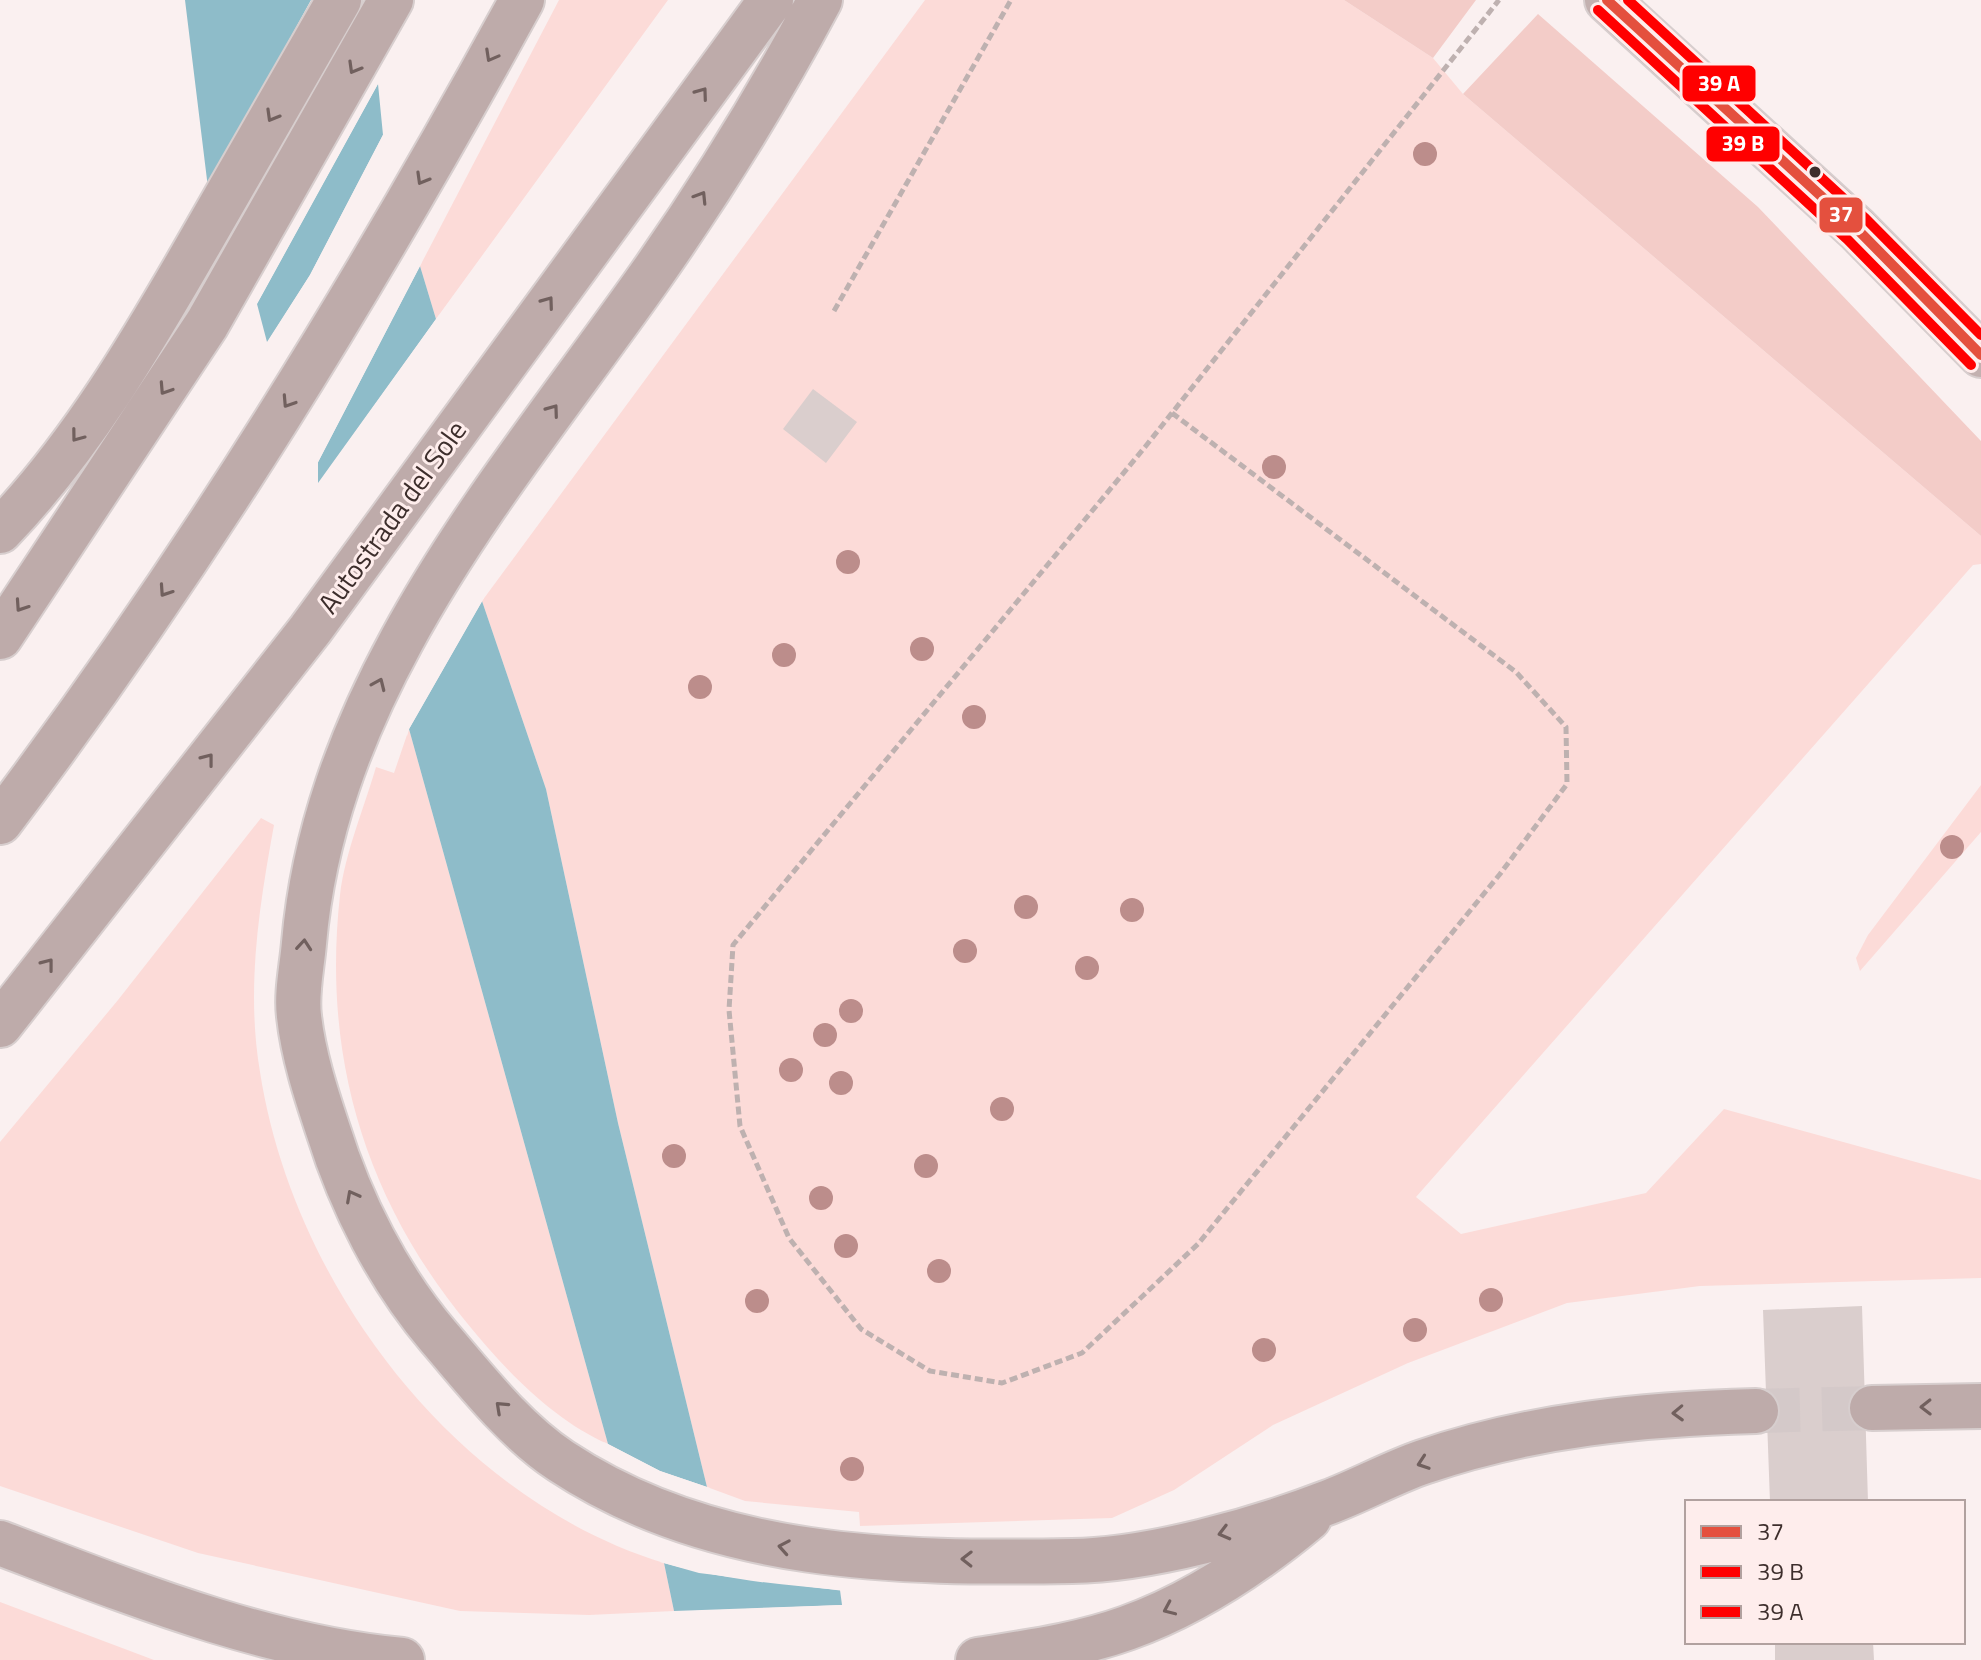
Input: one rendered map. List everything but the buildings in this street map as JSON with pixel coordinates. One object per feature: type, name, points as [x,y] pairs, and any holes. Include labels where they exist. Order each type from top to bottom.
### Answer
[{"type":"highway","points":[[0,531],[27,503],[95,413],[166,301],[339,0]]},
{"type":"highway","points":[[0,637],[207,324],[391,0]]},
{"type":"highway","points":[[0,822],[84,712],[321,352],[461,112],[522,0]]},
{"type":"highway","name":"Autostrada del Sole","points":[[0,1025],[310,630],[771,0]]},
{"type":"highway","points":[[820,0],[792,53],[656,269],[441,568],[385,669],[347,756],[309,881],[298,1013],[321,1109],[344,1180],[409,1301],[494,1401],[559,1460],[650,1507],[726,1536],[862,1556],[1079,1562],[1146,1554],[1326,1504],[1424,1462],[1539,1432],[1656,1414],[1756,1411]]},
{"type":"highway","points":[[1872,1408],[1981,1406]]},
{"type":"highway","points":[[978,1660],[1059,1646],[1127,1628],[1206,1592],[1275,1546],[1326,1504]]},
{"type":"highway","points":[[0,1543],[242,1629],[367,1657],[402,1660]]},
{"type":"main road","points":[[1607,0],[1857,229],[1981,355]]},
{"type":"path","points":[[834,311],[1011,0]]},
{"type":"path","points":[[1172,413],[1516,672],[1566,727],[1567,784],[1500,874],[1198,1244],[1082,1353],[1002,1383],[930,1371],[861,1329],[789,1238],[740,1126],[729,1010],[733,945],[1172,413],[1499,0]]},
{"type":"shaded area","points":[[559,0],[668,0],[436,319],[420,266]]},
{"type":"shaded area","points":[[925,0],[1344,0],[1433,58],[1463,94],[1981,536],[1981,564],[1973,565],[1416,1197],[1461,1234],[1646,1193],[1724,1109],[1981,1180],[1981,1278],[1700,1286],[1567,1303],[1408,1363],[1273,1425],[1174,1490],[1112,1518],[860,1526],[859,1512],[745,1501],[707,1487],[618,1123],[546,789],[482,601]]},
{"type":"shaded area","points":[[1344,0],[1476,0],[1433,58]]},
{"type":"shaded area","points":[[1538,14],[1758,207],[1981,441],[1981,536],[1463,94]]},
{"type":"shaded area","points":[[409,729],[608,1444],[549,1408],[497,1358],[467,1323],[432,1276],[402,1226],[377,1176],[358,1123],[345,1068],[338,1012],[336,955],[342,879],[376,767],[394,773]]},
{"type":"shaded area","points":[[1981,785],[1981,832],[1860,971],[1856,958],[1868,935]]},
{"type":"shaded area","points":[[261,818],[274,825],[254,979],[260,1072],[278,1151],[308,1229],[347,1304],[396,1373],[453,1435],[517,1489],[588,1532],[664,1563],[674,1611],[589,1615],[460,1611],[198,1553],[0,1486],[0,1142],[118,1000]]},
{"type":"shaded area","points":[[0,1602],[154,1660],[0,1660]]},
{"type":"water","points":[[185,0],[311,0],[208,188]]},
{"type":"water","points":[[378,84],[383,135],[310,275],[267,342],[257,304]]},
{"type":"water","points":[[420,266],[436,319],[318,483],[318,462]]},
{"type":"water","points":[[482,601],[546,789],[618,1123],[707,1487],[660,1471],[608,1444],[409,729]]},
{"type":"water","points":[[664,1563],[751,1581],[840,1590],[842,1605],[674,1611]]},
{"type":"pier","points":[[380,80],[254,309],[253,302],[374,82]]},
{"type":"pier","points":[[386,129],[387,137],[313,277],[270,344],[265,346],[310,275]]},
{"type":"pier","points":[[422,262],[314,470],[314,460],[416,264]]},
{"type":"pier","points":[[439,315],[439,321],[321,486],[316,487]]},
{"type":"pier","points":[[484,598],[407,736],[405,727],[479,599]]},
{"type":"pier","points":[[604,1442],[660,1471],[710,1488],[706,1491],[659,1475],[606,1447]]},
{"type":"pier","points":[[664,1559],[700,1569],[840,1586],[844,1591],[699,1573],[660,1562]]},
{"type":"pier","points":[[846,1605],[842,1609],[674,1615],[670,1612]]},
{"type":"tunnel","points":[[1756,1411],[1872,1408]]},
{"type":"transit line","name":"37","points":[[1607,0],[1857,229],[1981,355]]},
{"type":"transit line","points":[[1628,0],[1866,219],[1981,335]]},
{"type":"transit line","points":[[1598,10],[1847,239],[1971,365]]}]
